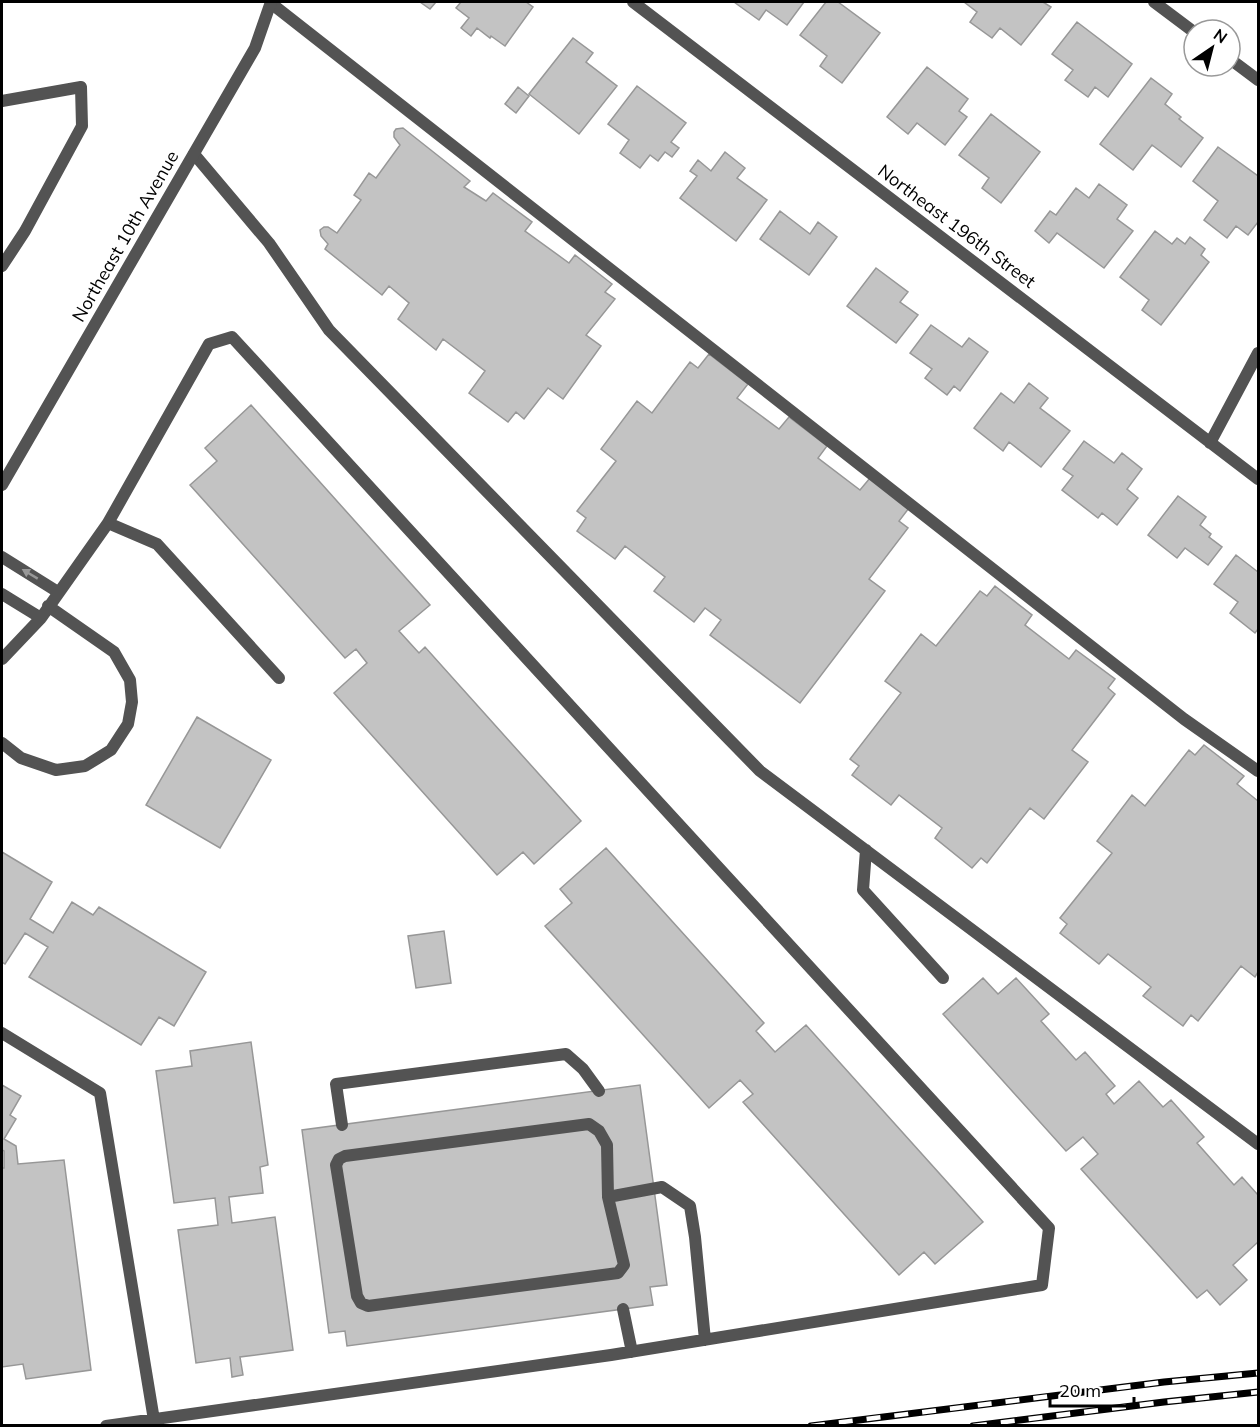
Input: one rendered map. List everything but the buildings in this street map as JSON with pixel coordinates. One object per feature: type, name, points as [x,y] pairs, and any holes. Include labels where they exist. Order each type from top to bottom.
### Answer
[{"type":"street","name":"Northeast 196th Street","points":[[633,2],[1258,479]]},
{"type":"street","points":[[1154,2],[1182,23]]},
{"type":"street","points":[[272,3],[1184,719],[1258,771]]},
{"type":"street","name":"Northeast 10th Avenue","points":[[2,485],[255,48],[272,3]]},
{"type":"street","points":[[1242,68],[1258,80]]},
{"type":"street","points":[[2,101],[81,87],[82,126],[25,231],[2,266]]},
{"type":"street","points":[[194,154],[269,243],[329,330],[760,771],[1258,1144]]},
{"type":"street","points":[[2,659],[41,618],[108,523],[208,344],[232,338],[1048,1228],[1042,1285],[632,1352],[106,1425]]},
{"type":"street","points":[[1210,443],[1258,353]]},
{"type":"street","points":[[108,523],[157,544],[279,678]]},
{"type":"street","points":[[2,557],[58,592]]},
{"type":"street","points":[[2,594],[41,618]]},
{"type":"street","points":[[2,743],[21,758],[56,770],[85,766],[111,750],[128,724],[132,702],[130,680],[114,652],[48,606]]},
{"type":"street","points":[[866,850],[863,890],[943,978]]},
{"type":"street","points":[[2,1033],[100,1093],[154,1420]]},
{"type":"street","points":[[342,1125],[336,1084],[566,1054],[583,1069],[599,1090]]},
{"type":"street","points":[[589,1124],[599,1131],[607,1145],[608,1197],[624,1265],[618,1273],[368,1306],[361,1303],[357,1296],[336,1165],[339,1159],[345,1156],[589,1124]]},
{"type":"street","points":[[608,1197],[662,1187],[690,1206],[705,1340]]},
{"type":"street","points":[[623,1309],[632,1352]]},
{"type":"railway","points":[[811,1426],[1164,1382],[1258,1373]]},
{"type":"railway","points":[[973,1426],[1258,1392]]}]
